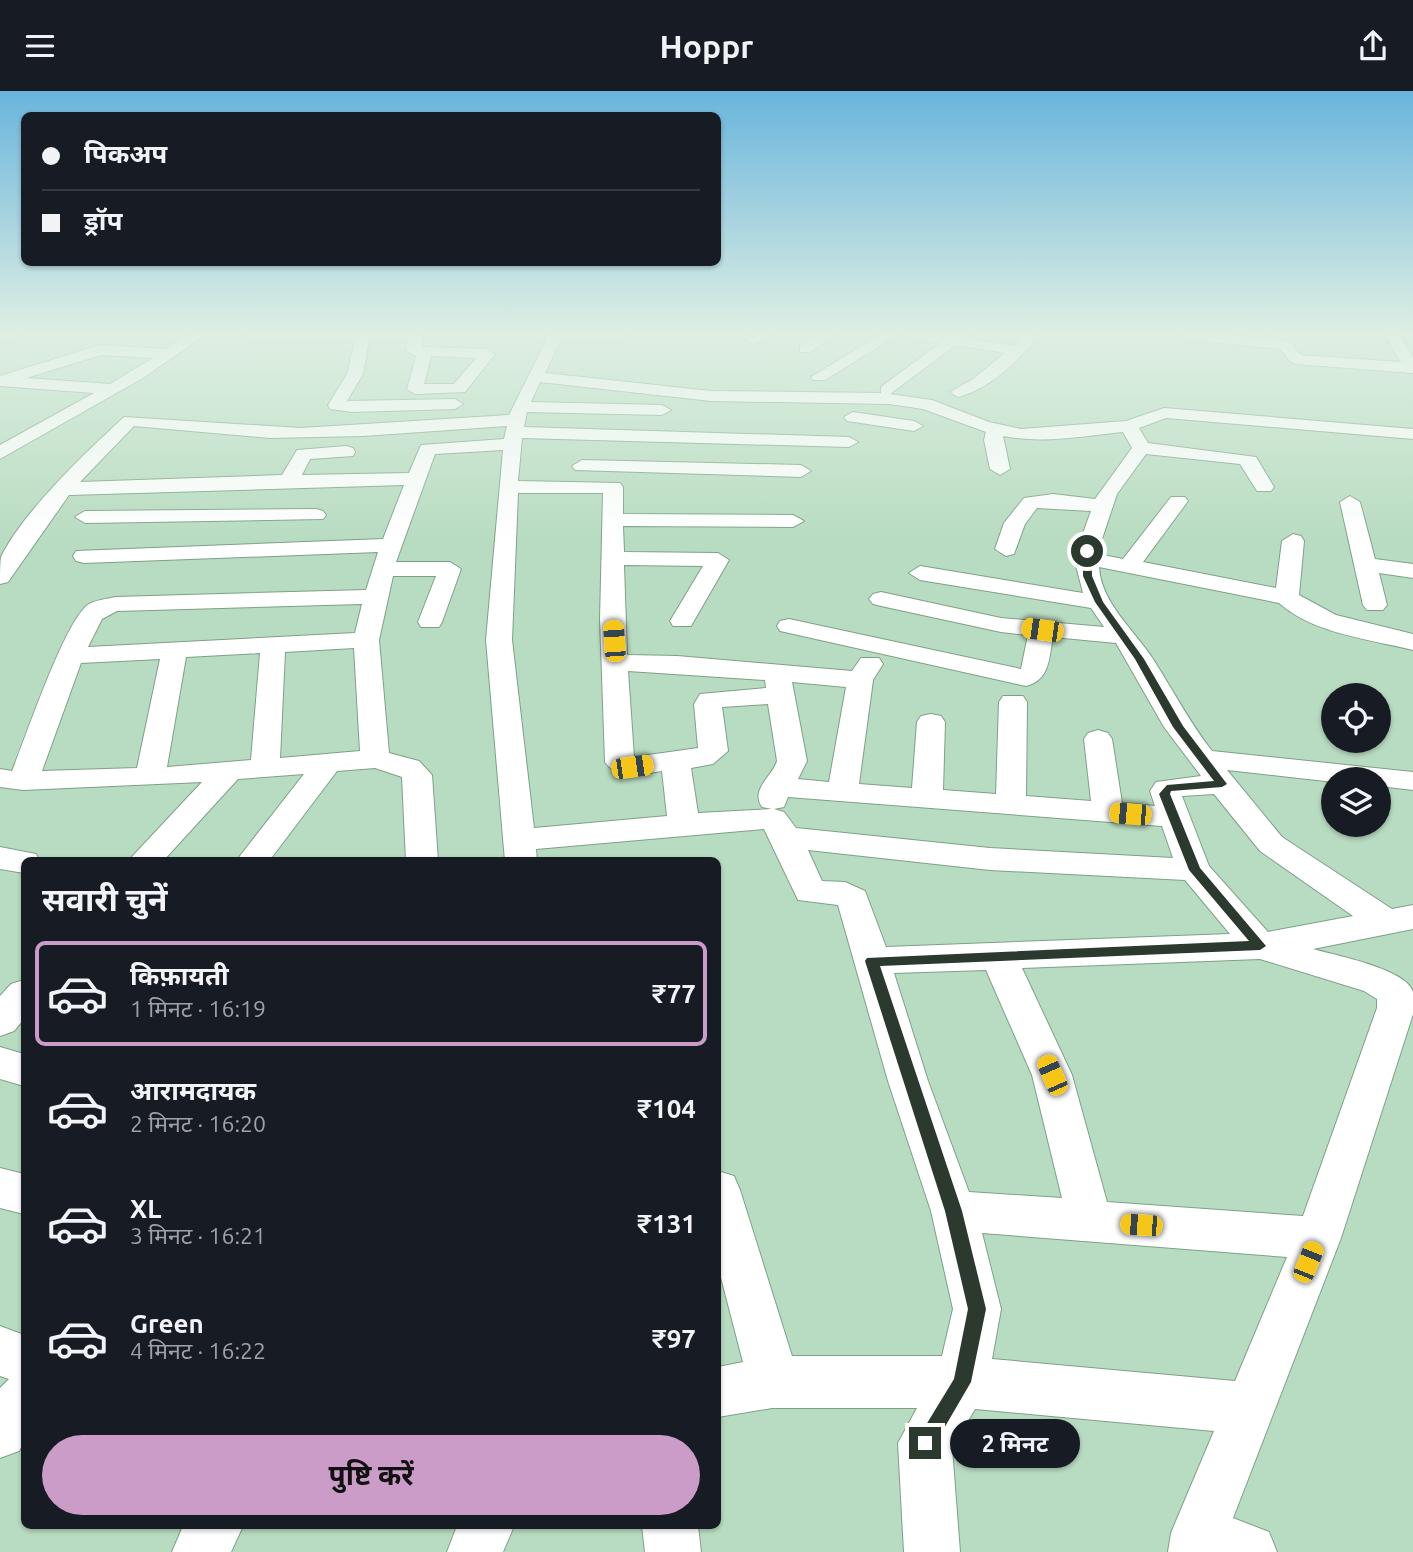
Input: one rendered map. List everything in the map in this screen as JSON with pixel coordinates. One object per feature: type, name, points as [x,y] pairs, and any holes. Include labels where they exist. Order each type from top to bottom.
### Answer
[{"type":"street","points":[[0,453],[88,403]]},
{"type":"street","points":[[337,403],[336,405],[352,407],[470,404]]},
{"type":"street","points":[[496,403],[516,440],[613,503],[793,521]]},
{"type":"street","points":[[527,403],[516,440],[499,640],[520,851],[684,824],[778,814],[843,791],[1173,817]]},
{"type":"street","points":[[879,419],[885,403]]},
{"type":"street","points":[[923,403],[990,428],[1054,434],[1129,426],[1164,413],[1413,434]]},
{"type":"street","points":[[401,450],[783,414]]},
{"type":"street","points":[[836,416],[879,419],[914,426]]},
{"type":"street","points":[[1224,457],[1235,418]]},
{"type":"street","points":[[0,577],[31,526],[130,421],[170,422],[206,429],[516,440],[849,442]]},
{"type":"street","points":[[1282,423],[1293,443]]},
{"type":"street","points":[[52,424],[118,432]]},
{"type":"street","points":[[1129,426],[1141,448]]},
{"type":"street","points":[[990,428],[1000,469]]},
{"type":"street","points":[[1141,448],[1249,461],[1264,487]]},
{"type":"street","points":[[1141,448],[1107,494],[1102,506],[1089,575],[1178,727],[1271,844],[1400,920]]},
{"type":"street","points":[[375,759],[366,640],[383,569],[428,449]]},
{"type":"street","points":[[289,481],[304,454],[362,451]]},
{"type":"street","points":[[565,466],[801,471]]},
{"type":"street","points":[[63,489],[415,479]]},
{"type":"street","points":[[295,548],[339,480]]},
{"type":"street","points":[[613,503],[793,490]]},
{"type":"street","points":[[1006,549],[1015,523],[1031,502],[1053,500],[1102,506]]},
{"type":"street","points":[[1129,567],[1166,513],[1178,501]]},
{"type":"street","points":[[1350,502],[1375,605]]},
{"type":"street","points":[[613,503],[615,663],[620,762],[632,767],[703,758],[713,751],[708,704],[710,700],[779,683],[860,680]]},
{"type":"street","points":[[85,517],[316,515]]},
{"type":"street","points":[[1287,597],[1293,541]]},
{"type":"street","points":[[84,556],[391,545]]},
{"type":"street","points":[[221,584],[240,550]]},
{"type":"street","points":[[613,558],[718,560],[682,621]]},
{"type":"street","points":[[1365,564],[1413,571]]},
{"type":"street","points":[[920,573],[1089,575],[1129,567],[1287,597],[1298,609],[1413,642]]},
{"type":"street","points":[[383,569],[450,569],[430,622]]},
{"type":"street","points":[[376,597],[221,584],[98,609],[91,616],[12,780],[150,777],[375,759],[409,767],[417,775],[422,857]]},
{"type":"street","points":[[881,599],[1042,630],[1125,636]]},
{"type":"street","points":[[789,626],[1026,678],[1033,673],[1042,630]]},
{"type":"street","points":[[71,656],[366,640]]},
{"type":"street","points":[[265,768],[273,645]]},
{"type":"street","points":[[843,791],[860,680],[882,645]]},
{"type":"street","points":[[150,777],[174,651]]},
{"type":"street","points":[[615,663],[677,664],[779,683]]},
{"type":"street","points":[[779,683],[792,761],[778,814],[810,892],[845,894],[853,899],[954,1211],[977,1309],[962,1382],[925,1443],[932,1552]]},
{"type":"street","points":[[1011,804],[1013,702]]},
{"type":"street","points":[[927,798],[931,722]]},
{"type":"street","points":[[1098,739],[1108,812]]},
{"type":"street","points":[[675,761],[684,824]]},
{"type":"street","points":[[255,857],[329,762]]},
{"type":"street","points":[[1215,1546],[1250,1408],[1318,1238],[1396,1008],[1395,993],[1377,981],[1260,946],[1195,870],[1164,794],[1167,788],[1212,771],[1413,781]]},
{"type":"street","points":[[148,857],[228,772]]},
{"type":"street","points":[[778,814],[990,859],[1195,870]]},
{"type":"street","points":[[0,858],[21,862]]},
{"type":"street","points":[[872,961],[1260,946],[1400,920]]},
{"type":"street","points":[[999,958],[1052,1075],[1090,1221]]},
{"type":"street","points":[[0,1021],[21,997]]},
{"type":"street","points":[[0,1063],[21,1069]]},
{"type":"street","points":[[0,1188],[21,1193]]},
{"type":"street","points":[[721,1200],[763,1338],[772,1382]]},
{"type":"street","points":[[954,1211],[1318,1238]]},
{"type":"street","points":[[0,1351],[21,1359]]},
{"type":"street","points":[[721,1391],[772,1382],[962,1382],[1250,1408]]},
{"type":"street","points":[[0,1432],[21,1403]]},
{"type":"street","points":[[200,1552],[213,1529]]},
{"type":"street","points":[[475,1552],[485,1529]]},
{"type":"street","points":[[670,1529],[673,1552]]},
{"type":"route","points":[[925,1443],[962,1382],[977,1309],[954,1211],[908,1081],[872,961],[1260,946],[1195,870],[1164,794],[1167,788],[1222,784],[1178,727],[1140,659],[1099,602],[1085,564],[1087,551]]}]
